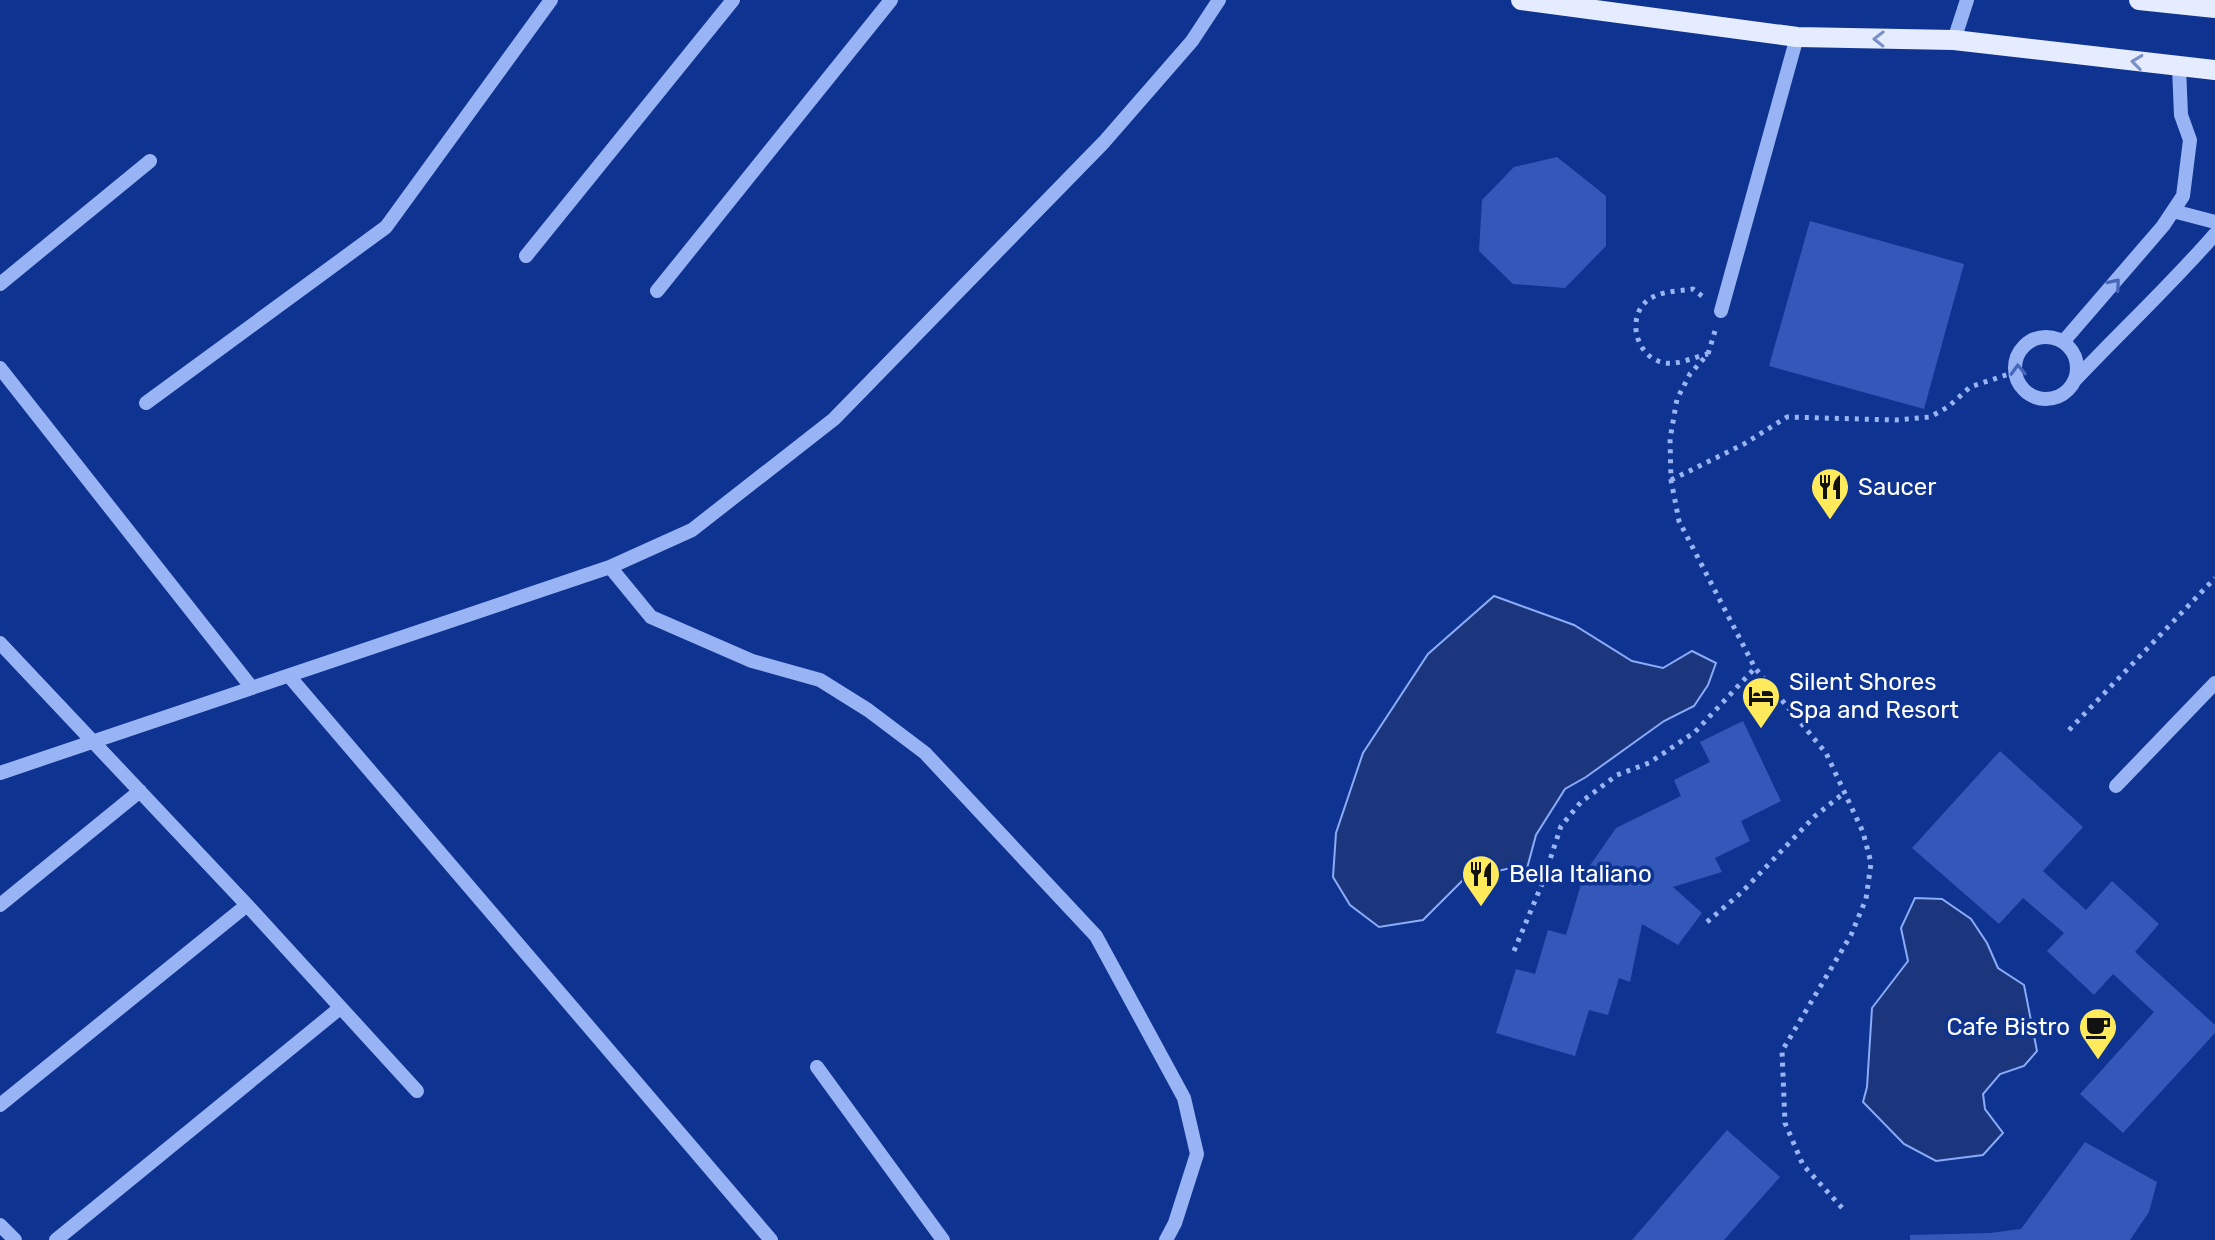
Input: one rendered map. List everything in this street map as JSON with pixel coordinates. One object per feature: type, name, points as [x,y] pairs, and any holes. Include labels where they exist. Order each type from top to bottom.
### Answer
[{"type":"main road","points":[[1521,0],[1797,37],[1954,40],[2215,70]]},
{"type":"main road","points":[[2139,0],[2215,8]]},
{"type":"street","points":[[146,403],[386,227],[551,0]]},
{"type":"street","points":[[526,256],[733,0]]},
{"type":"street","points":[[657,291],[891,0]]},
{"type":"street","points":[[0,773],[610,567],[692,530],[834,419],[1104,142],[1192,41],[1219,0]]},
{"type":"street","points":[[1954,40],[1967,0]]},
{"type":"street","points":[[1721,311],[1797,37]]},
{"type":"street","points":[[2063,342],[2111,289],[2183,196],[2190,140],[2181,115],[2179,67]]},
{"type":"street","points":[[0,284],[150,161]]},
{"type":"street","points":[[2173,211],[2215,222]]},
{"type":"street","points":[[2075,380],[2075,359],[2071,349],[2063,342],[2042,337],[2030,341],[2017,358],[2015,372],[2024,392],[2046,400],[2066,392],[2139,312],[2191,263],[2215,234]]},
{"type":"street","points":[[0,368],[252,688]]},
{"type":"street","points":[[610,567],[651,617],[752,661],[820,680],[868,710],[925,753],[1096,936],[1184,1098],[1197,1154],[1175,1223],[1166,1240]]},
{"type":"street","points":[[0,643],[417,1091]]},
{"type":"street","points":[[289,676],[771,1240]]},
{"type":"street","points":[[2116,786],[2215,683]]},
{"type":"street","points":[[0,905],[140,791]]},
{"type":"street","points":[[0,1105],[247,905]]},
{"type":"street","points":[[56,1240],[340,1008]]},
{"type":"street","points":[[817,1067],[943,1240]]},
{"type":"street","points":[[0,1225],[15,1240]]},
{"type":"path","points":[[1708,354],[1675,363],[1663,363],[1651,358],[1640,345],[1636,334],[1638,315],[1645,304],[1654,296],[1693,289],[1721,311],[1708,354],[1690,374],[1677,399],[1670,439],[1671,480],[1679,521],[1755,668],[1826,753],[1863,832],[1871,863],[1866,899],[1851,935],[1782,1051],[1785,1123],[1803,1165],[1845,1211]]},
{"type":"path","points":[[1671,480],[1744,444],[1787,417],[1896,420],[1930,417],[1948,407],[1970,387],[2015,372]]},
{"type":"path","points":[[2069,730],[2215,578]]},
{"type":"path","points":[[1514,951],[1542,884],[1561,826],[1581,802],[1617,775],[1649,763],[1695,732],[1755,668]]},
{"type":"path","points":[[1707,922],[1742,892],[1815,816],[1845,792]]},
{"type":"water","points":[[1494,596],[1574,625],[1632,661],[1663,668],[1692,651],[1716,663],[1708,685],[1694,706],[1664,721],[1565,789],[1536,835],[1526,872],[1511,868],[1465,878],[1423,920],[1379,927],[1350,905],[1333,877],[1336,833],[1363,753],[1428,654]]},
{"type":"water","points":[[1915,898],[1942,899],[1971,919],[1987,943],[1998,968],[2024,985],[2037,1051],[2024,1066],[2000,1074],[1983,1094],[1985,1109],[2003,1133],[1983,1155],[1936,1161],[1904,1144],[1863,1102],[1867,1087],[1872,1008],[1908,961],[1901,928]]},
{"type":"building","points":[[1557,157],[1606,196],[1606,246],[1565,288],[1513,284],[1479,251],[1482,200],[1514,167]]},
{"type":"building","points":[[1810,221],[1964,264],[1924,409],[1769,366]]},
{"type":"building","points":[[1743,721],[1781,801],[1741,821],[1750,841],[1715,858],[1722,872],[1673,887],[1702,913],[1678,945],[1642,924],[1630,982],[1619,978],[1608,1015],[1589,1010],[1575,1056],[1496,1033],[1516,969],[1535,974],[1548,930],[1566,935],[1584,874],[1616,828],[1681,796],[1674,780],[1710,762],[1700,742]]},
{"type":"building","points":[[2000,751],[2083,827],[2043,871],[2086,910],[2112,881],[2159,924],[2135,952],[2215,1025],[2215,1033],[2123,1133],[2080,1094],[2154,1012],[2113,974],[2094,995],[2047,951],[2064,933],[2023,898],[1999,924],[1912,848]]},
{"type":"building","points":[[1727,1130],[1780,1177],[1724,1240],[1632,1240]]},
{"type":"building","points":[[2085,1142],[2157,1182],[2149,1212],[2130,1240],[1910,1240],[1910,1235],[2021,1229]]},
{"type":"place","name":"Saucer","points":[[1830,521]]},
{"type":"place","name":"Silent Shores Spa and Resort","points":[[1761,730]]},
{"type":"place","name":"Bella Italiano","points":[[1481,908]]},
{"type":"place","name":"Cafe Bistro","points":[[2098,1061]]}]
